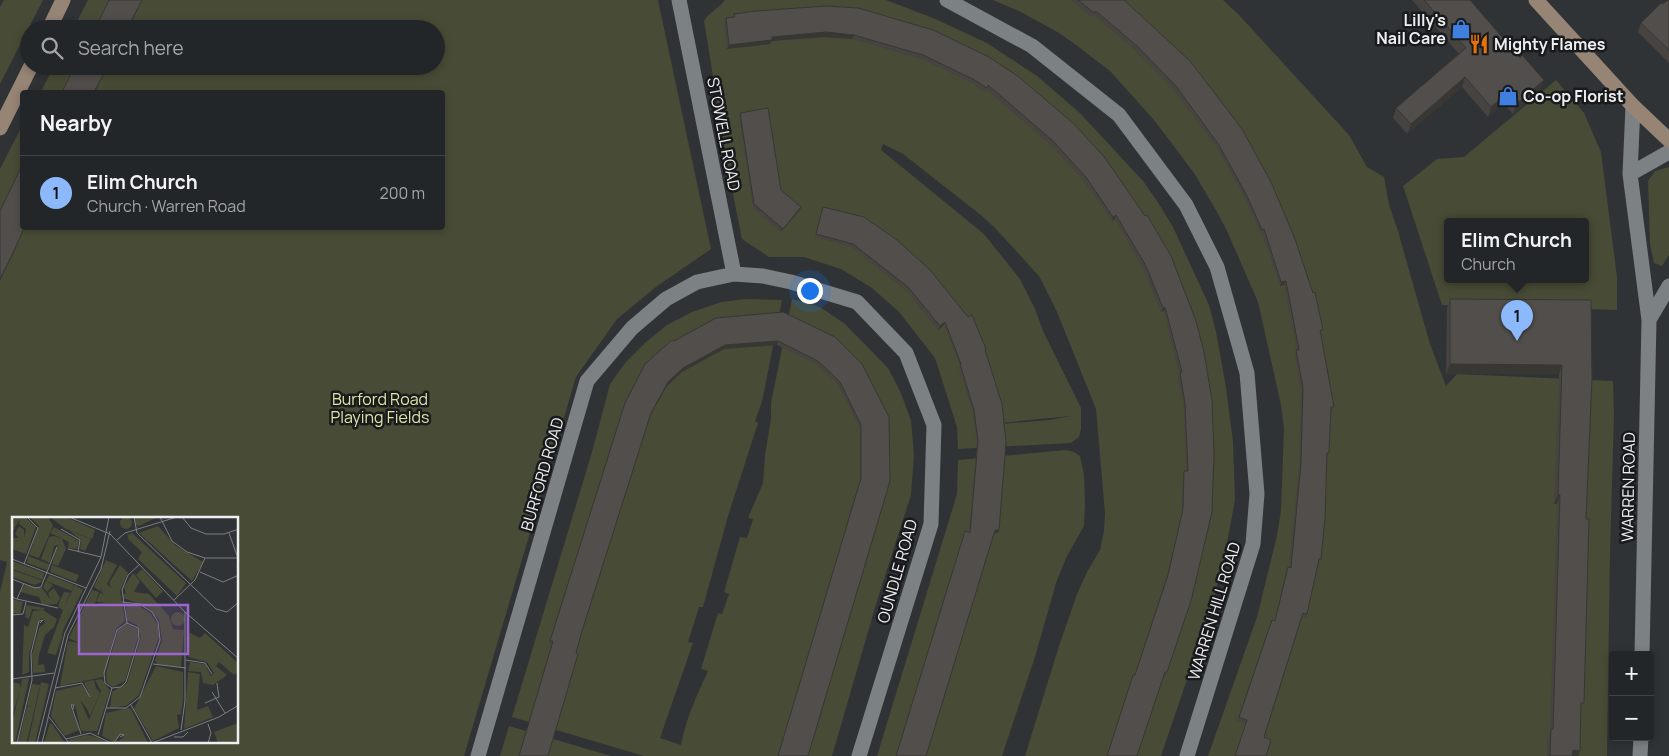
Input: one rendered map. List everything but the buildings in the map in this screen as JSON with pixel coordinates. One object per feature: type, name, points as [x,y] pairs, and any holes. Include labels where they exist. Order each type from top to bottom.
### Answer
[{"type":"street","points":[[53,20],[63,0]]},
{"type":"street","name":"STOWELL ROAD","points":[[679,0],[734,274]]},
{"type":"street","name":"WARREN HILL ROAD","points":[[947,0],[1032,46],[1119,115],[1186,205],[1217,267],[1247,373],[1257,494],[1254,544],[1187,756]]},
{"type":"street","points":[[1536,0],[1633,106],[1669,140]]},
{"type":"street","points":[[0,128],[26,75]]},
{"type":"street","name":"WARREN ROAD","points":[[1633,106],[1630,174],[1649,320],[1642,651]]},
{"type":"street","points":[[1630,174],[1669,152]]},
{"type":"street","name":"BURFORD ROAD","points":[[478,756],[587,381],[632,328],[666,299],[697,282],[734,274]]},
{"type":"street","name":"OUNDLE ROAD","points":[[734,274],[763,276],[791,282],[856,302],[906,353],[934,424],[931,524],[859,756]]},
{"type":"street","name":"WARREN ROAD","points":[[1649,320],[1669,286]]},
{"type":"street","points":[[1640,741],[1640,756]]},
{"type":"green space","points":[[4,0],[43,0],[33,20],[20,20],[20,45],[0,84],[0,7]]},
{"type":"green space","name":"Burford Road Playing Fields","points":[[88,0],[658,0],[711,249],[656,287],[617,319],[576,377],[464,756],[0,756],[0,592],[7,562],[0,560],[0,169],[20,130],[20,230],[445,230],[445,90],[42,90],[50,75],[445,75],[445,20],[78,20]]},
{"type":"green space","points":[[725,0],[886,0],[933,18],[987,43],[1037,76],[1080,113],[1143,181],[1173,227],[1209,305],[1216,332],[1233,442],[1235,500],[1224,559],[1210,612],[1161,756],[1025,756],[1077,594],[1100,550],[1105,513],[1096,409],[1057,312],[1039,276],[982,216],[903,154],[883,144],[881,150],[984,234],[1020,279],[1081,408],[1079,437],[1071,443],[958,449],[957,427],[935,358],[899,312],[872,288],[841,269],[804,257],[769,257],[742,239],[729,174],[704,21]],"holes":[[[1071,416],[1050,420],[989,425]]]},
{"type":"green space","points":[[993,0],[1223,0],[1349,135],[1367,167],[1384,177],[1389,205],[1430,344],[1446,386],[1457,374],[1613,381],[1614,415],[1607,756],[1208,756],[1257,617],[1277,536],[1281,510],[1284,429],[1281,405],[1258,302],[1217,212],[1194,173],[1154,120],[1110,71],[1076,45],[1059,33],[1021,12]]},
{"type":"green space","points":[[1556,80],[1584,113],[1601,152],[1617,277],[1617,310],[1442,305],[1403,186],[1437,159],[1464,157]]},
{"type":"green space","points":[[1669,167],[1669,255],[1662,266],[1654,263],[1650,244],[1648,181],[1655,171]]},
{"type":"green space","points":[[745,299],[782,300],[762,402],[755,421],[758,423],[728,516],[703,607],[699,607],[688,642],[693,643],[660,738],[681,745],[689,716],[708,671],[701,669],[718,613],[722,614],[729,594],[724,592],[740,537],[747,538],[753,519],[748,518],[763,483],[771,419],[771,403],[792,299],[820,307],[845,324],[888,368],[900,391],[911,420],[914,455],[911,495],[877,601],[832,756],[644,756],[512,717],[592,452],[610,384],[625,363],[667,325],[692,312],[721,302]]},
{"type":"green space","points":[[1066,450],[1080,456],[1084,475],[1084,526],[1066,558],[1056,583],[1035,657],[1002,756],[877,756],[957,494],[958,460]]},
{"type":"green space","points":[[509,726],[611,756],[500,756]]},
{"type":"place","name":"Lilly's Nail Care","points":[[1461,29]]},
{"type":"place","name":"Mighty Flames","points":[[1479,44]]},
{"type":"place","name":"Co-op Florist","points":[[1508,96]]},
{"type":"place","name":"Elim Church","points":[[1517,341]]}]
